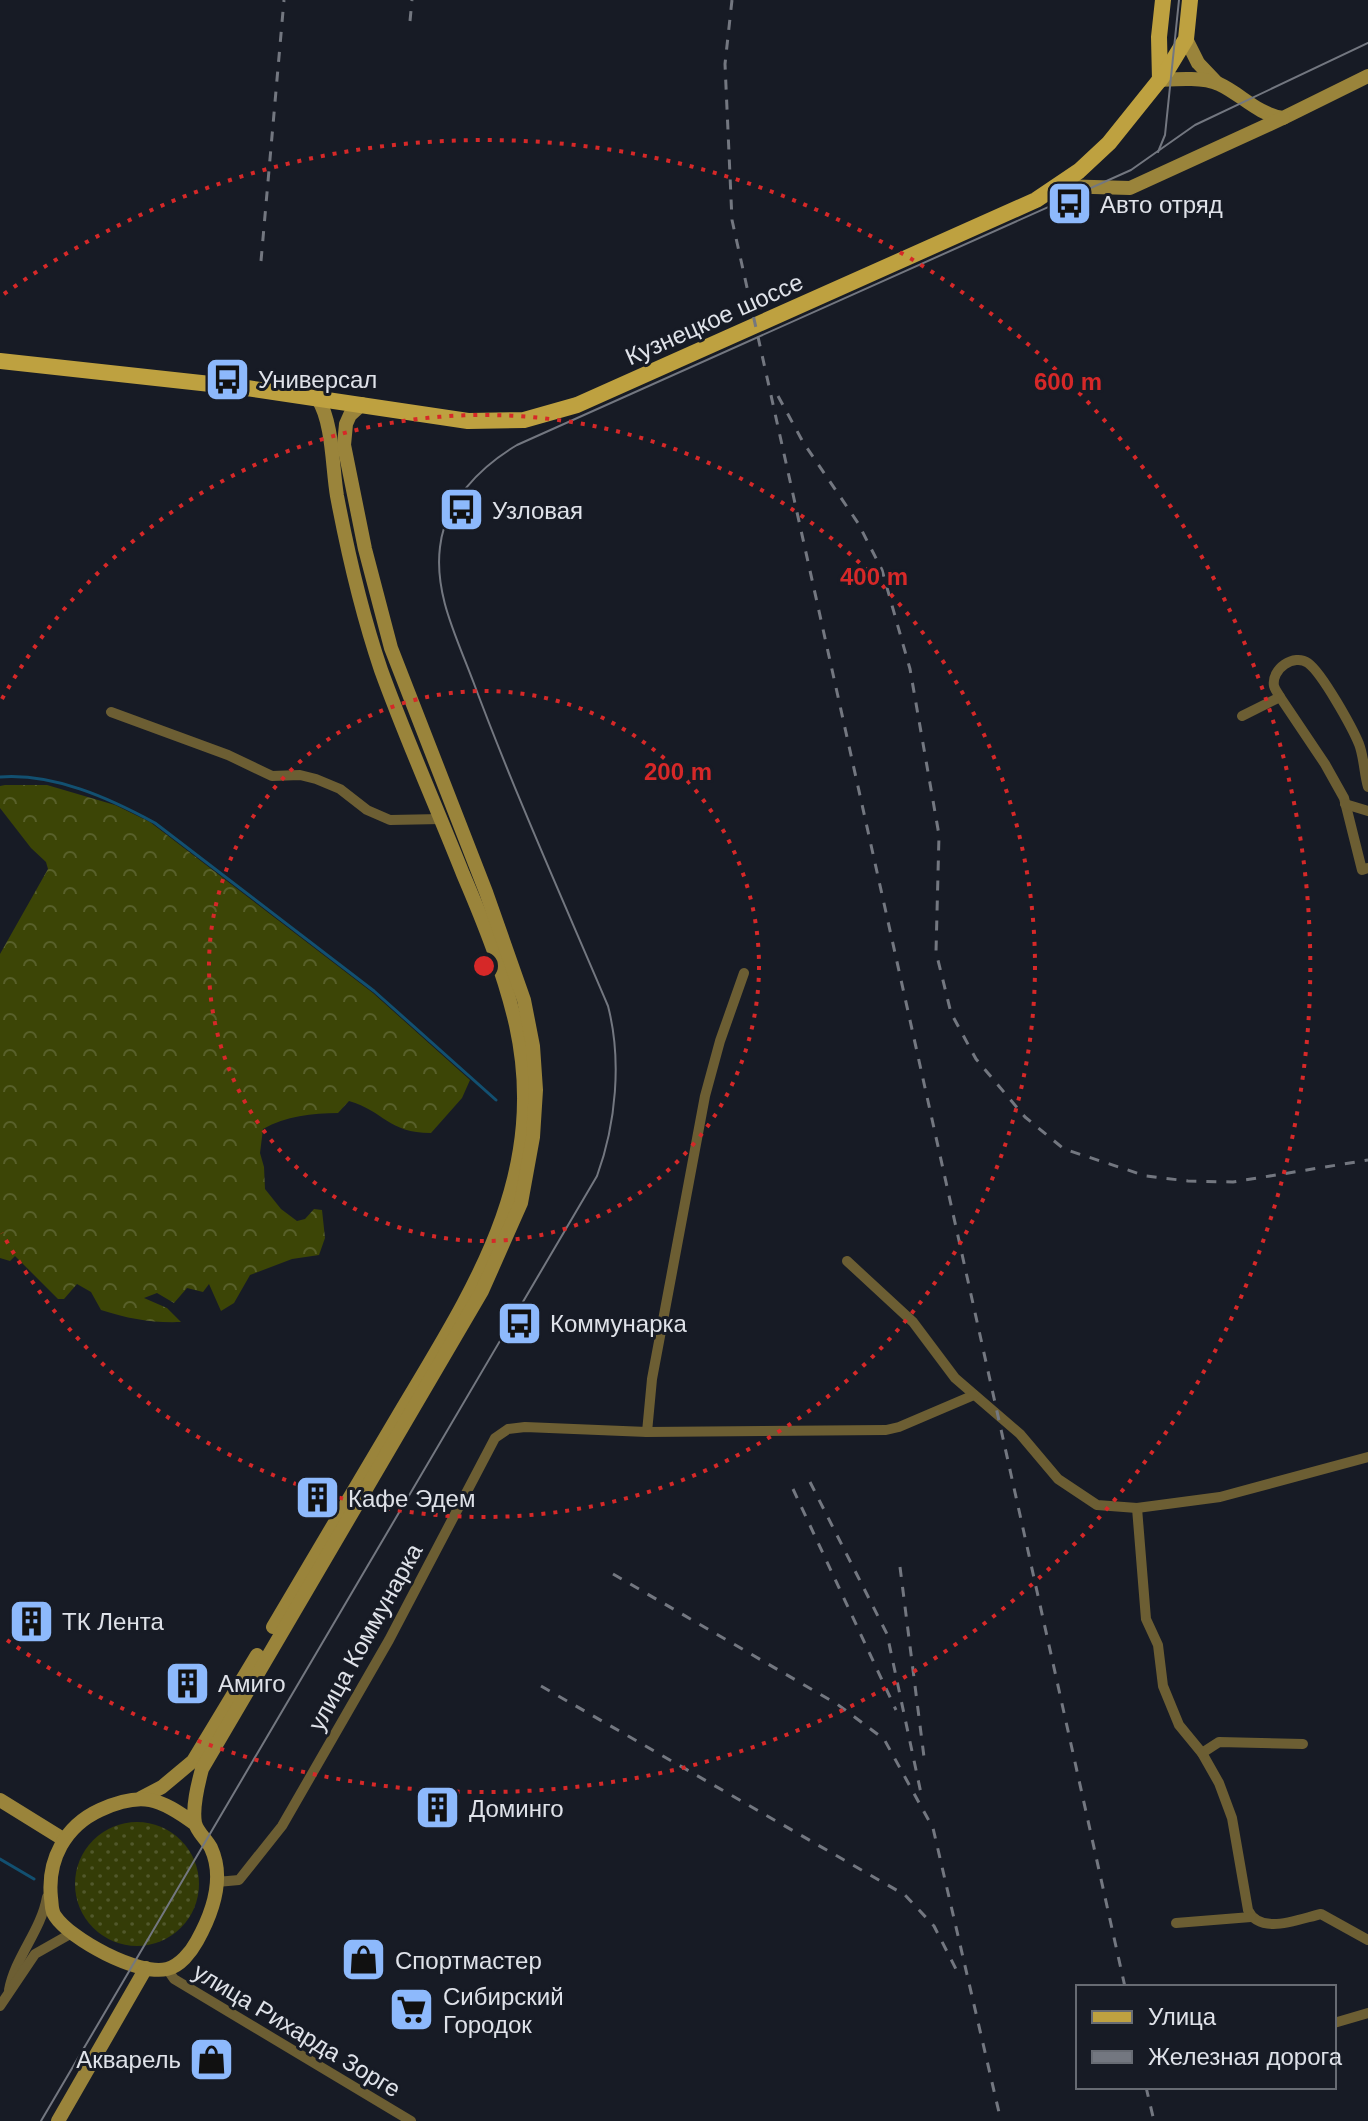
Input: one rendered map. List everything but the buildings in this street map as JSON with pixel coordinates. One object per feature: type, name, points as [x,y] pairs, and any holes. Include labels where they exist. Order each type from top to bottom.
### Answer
[{"type":"main road","points":[[1163,0],[1159,37],[1160,80],[1218,83]]},
{"type":"main road","points":[[1190,0],[1186,39],[1198,63],[1218,83],[1253,106],[1283,118]]},
{"type":"main road","name":"Кузнецкое шоссе","points":[[0,361],[247,388],[452,419],[524,420],[577,405],[1036,200],[1079,171],[1109,143],[1160,80],[1186,39]]},
{"type":"main road","points":[[1057,186],[1130,188],[1368,76]]},
{"type":"main road","points":[[141,1798],[170,1806],[195,1824],[210,1846],[216,1862],[217,1882],[197,1942],[184,1959],[167,1969],[146,1968],[108,1954],[72,1933],[53,1914],[50,1884],[53,1862],[63,1839],[84,1817],[111,1805],[141,1798],[178,1775],[193,1761],[453,1323],[489,1250],[509,1202],[517,1170],[524,1110],[520,1048],[504,979],[390,692],[370,633],[348,551],[331,460],[327,418],[318,399]]},
{"type":"main road","points":[[195,1824],[197,1787],[213,1748],[465,1322],[496,1263],[521,1203],[533,1137],[535,1069],[521,988],[396,661],[365,549],[344,445],[346,424],[350,415],[362,404]]},
{"type":"main road","points":[[0,1800],[63,1839]]},
{"type":"main road","points":[[58,2121],[146,1968]]},
{"type":"street","points":[[1368,787],[1360,745],[1335,700],[1309,664],[1299,659],[1288,661],[1276,675],[1274,685],[1325,764],[1345,804],[1362,870],[1368,868]]},
{"type":"street","points":[[1242,716],[1280,697]]},
{"type":"street","points":[[111,712],[228,755],[272,776],[300,775],[316,779],[340,789],[367,810],[390,820],[441,819]]},
{"type":"street","points":[[1345,804],[1368,811]]},
{"type":"street","points":[[647,1432],[652,1379],[705,1096],[744,973]]},
{"type":"street","points":[[847,1261],[913,1322],[941,1361],[974,1395],[1020,1434],[1058,1479],[1097,1505],[1137,1508],[1220,1497],[1368,1457]]},
{"type":"street","name":"улица Коммунарка","points":[[217,1882],[239,1880],[282,1826],[389,1640],[495,1438],[508,1429],[647,1432],[886,1430],[974,1395]]},
{"type":"street","points":[[1137,1508],[1146,1619],[1158,1645],[1163,1686],[1179,1725],[1216,1775],[1232,1818],[1251,1917]]},
{"type":"street","points":[[1202,1753],[1219,1742],[1303,1744]]},
{"type":"street","points":[[0,2006],[5,1987],[42,1919],[50,1884]]},
{"type":"street","points":[[1176,1923],[1251,1917],[1264,1924],[1321,1914],[1368,1940]]},
{"type":"street","points":[[5,1987],[35,1954],[72,1933]]},
{"type":"street","name":"улица Рихарда Зорге","points":[[167,1969],[174,1979],[411,2121]]},
{"type":"street","points":[[1336,2022],[1368,2013]]},
{"type":"green space","points":[[47,785],[115,805],[150,822],[373,993],[470,1080],[462,1098],[431,1133],[395,1126],[371,1110],[349,1101],[338,1113],[299,1116],[263,1129],[260,1153],[265,1189],[281,1209],[297,1221],[305,1219],[314,1209],[322,1210],[325,1238],[319,1255],[292,1259],[250,1275],[234,1303],[221,1311],[209,1284],[203,1292],[187,1288],[174,1303],[157,1293],[144,1298],[167,1308],[181,1322],[121,1316],[101,1310],[91,1292],[77,1284],[64,1299],[58,1299],[15,1256],[10,1261],[0,1258],[0,954],[48,869],[46,862],[0,808],[0,786]]},
{"type":"green space","points":[[137,1822],[161,1827],[181,1840],[194,1860],[199,1884],[194,1908],[181,1928],[161,1941],[137,1946],[113,1941],[93,1928],[80,1908],[75,1884],[80,1860],[93,1840],[113,1827]]},
{"type":"waterway","points":[[0,777],[61,783],[100,796],[155,823],[374,991],[496,1100]]},
{"type":"waterway","points":[[0,1859],[34,1879]]},
{"type":"tram line","points":[[1158,152],[1165,135],[1179,0]]},
{"type":"tram line","points":[[41,2121],[597,1176],[604,1156],[613,1114],[616,1070],[608,1006],[505,763],[448,616],[440,582],[440,547],[443,531],[457,501],[478,475],[517,445],[1131,170],[1195,125],[1368,43]]},
{"type":"railway","points":[[261,261],[284,0]]},
{"type":"railway","points":[[410,21],[412,0]]},
{"type":"railway","points":[[732,0],[725,64],[732,220],[1125,1985]]},
{"type":"railway","points":[[778,396],[803,442],[858,523],[882,570],[910,669],[939,835],[936,952],[951,1013],[976,1059],[1025,1117],[1064,1149],[1146,1176],[1233,1182],[1368,1160]]},
{"type":"railway","points":[[810,1482],[887,1634],[922,1798]]},
{"type":"railway","points":[[793,1489],[896,1710]]},
{"type":"railway","points":[[900,1567],[924,1757]]},
{"type":"railway","points":[[613,1574],[837,1704],[884,1739],[933,1828],[1001,2121]]},
{"type":"railway","points":[[541,1686],[905,1895],[934,1926],[960,1977]]},
{"type":"railway","points":[[1146,2089],[1154,2121]]},
{"type":"place","name":"Авто отряд","points":[[1069,204]]},
{"type":"place","name":"Универсал","points":[[227,379]]},
{"type":"place","name":"Узловая","points":[[461,510]]},
{"type":"place","name":"Коммунарка","points":[[519,1323]]},
{"type":"place","name":"Кафе Эдем","points":[[317,1498]]},
{"type":"place","name":"ТК Лента","points":[[31,1621]]},
{"type":"place","name":"Амиго","points":[[187,1683]]},
{"type":"place","name":"Доминго","points":[[438,1808]]},
{"type":"place","name":"Спортмастер","points":[[364,1960]]},
{"type":"place","name":"Сибирский Городок","points":[[412,2010]]},
{"type":"place","name":"Акварель","points":[[212,2059]]}]
